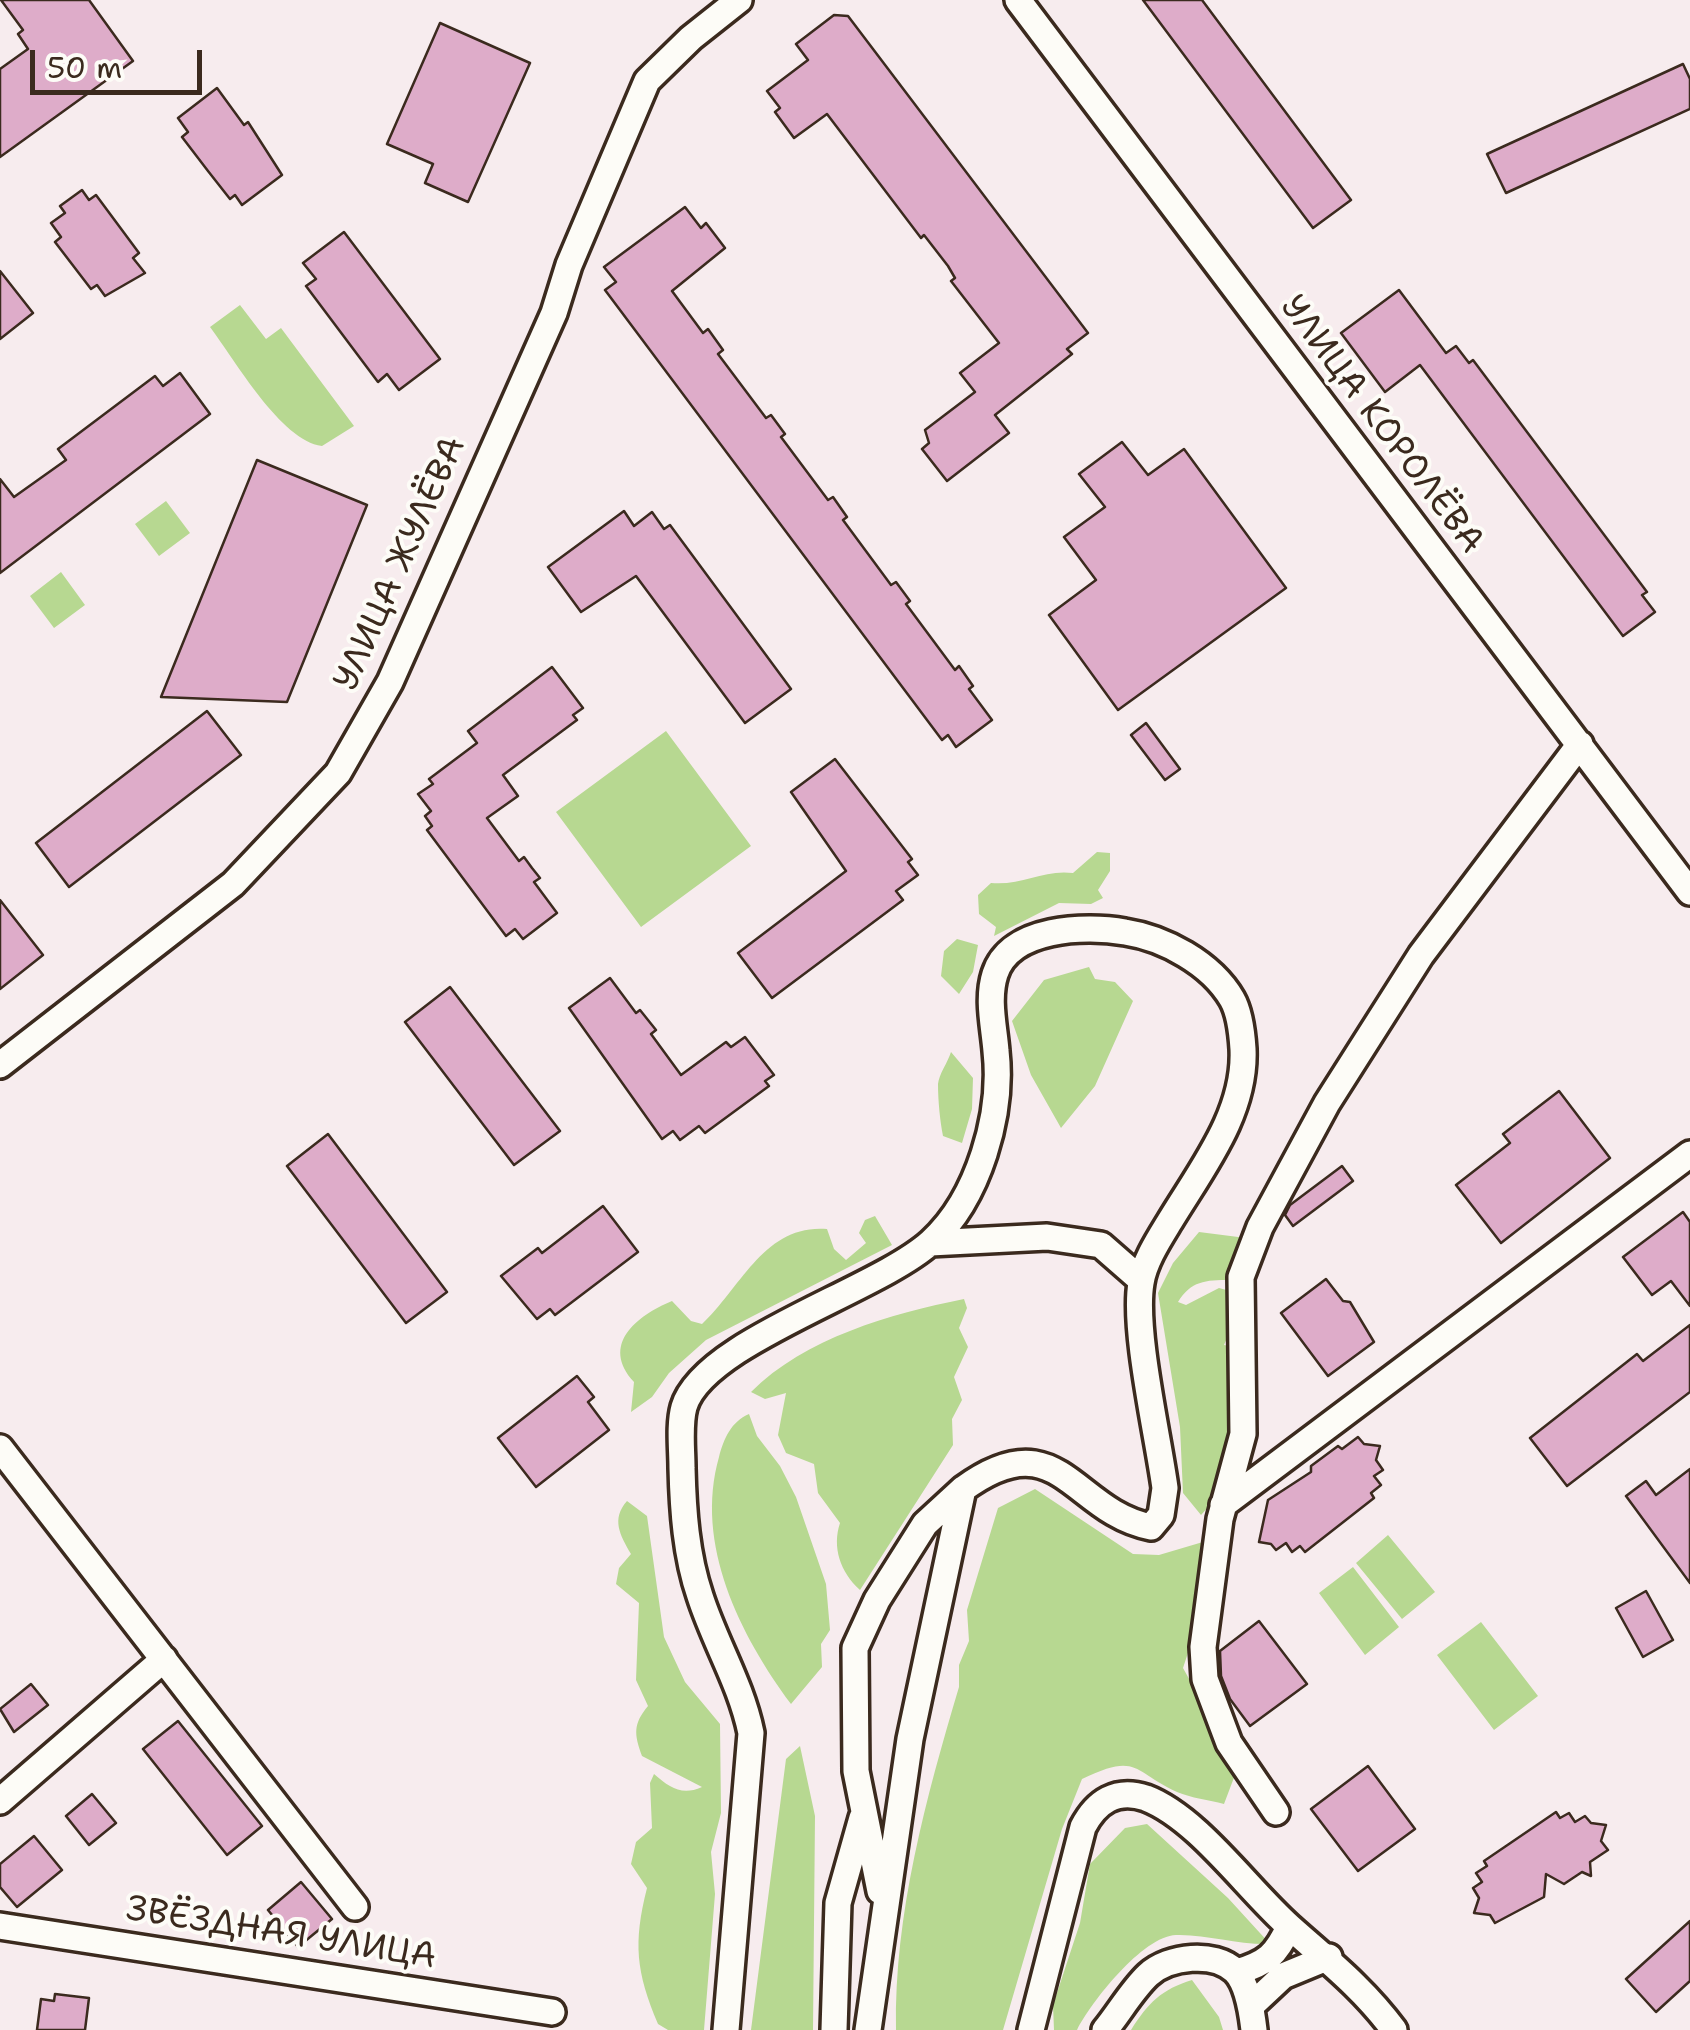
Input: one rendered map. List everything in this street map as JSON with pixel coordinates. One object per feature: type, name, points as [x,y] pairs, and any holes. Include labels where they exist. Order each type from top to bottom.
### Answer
[{"type":"street","name":"УЛИЦА ЖУЛЁВА","points":[[0,1064],[233,884],[338,773],[390,682],[554,313],[569,264],[648,81],[691,38],[740,0]]},
{"type":"street","name":"УЛИЦА КОРОЛЁВА","points":[[1018,0],[1690,892]]},
{"type":"street","points":[[1276,1812],[1229,1743],[1205,1679],[1203,1647],[1223,1505],[1242,1434],[1241,1276],[1260,1228],[1327,1103],[1421,956],[1580,744]]},
{"type":"street","points":[[726,2030],[752,1772],[751,1732],[744,1698],[700,1596],[686,1532],[684,1408],[700,1378],[930,1242],[955,1214],[978,1172],[990,1126],[998,1082],[991,1018],[995,972],[1015,947],[1037,937],[1087,929],[1137,934],[1168,944],[1200,965],[1232,998],[1242,1030],[1244,1070],[1230,1120],[1158,1240],[1141,1280],[1140,1312],[1165,1488],[1161,1515],[1151,1527],[1126,1522],[1080,1484],[1022,1461],[988,1470],[924,1524],[877,1600],[856,1648],[856,1771],[884,1911]]},
{"type":"street","points":[[1223,1505],[1359,1398],[1690,1154]]},
{"type":"street","points":[[930,1242],[1047,1237],[1101,1246],[1141,1280]]},
{"type":"street","points":[[0,1448],[355,1907]]},
{"type":"street","points":[[868,2030],[910,1739],[963,1489]]},
{"type":"street","points":[[0,1801],[164,1659]]},
{"type":"street","points":[[1031,2030],[1073,1853],[1092,1810],[1107,1798],[1146,1798],[1193,1828],[1289,1926],[1329,1958],[1394,2030]]},
{"type":"street","points":[[834,2030],[838,1903],[864,1810]]},
{"type":"street","name":"ЗВЁЗДНАЯ УЛИЦА","points":[[0,1926],[552,2012]]},
{"type":"street","points":[[1237,1972],[1263,1964],[1276,1954],[1289,1926]]},
{"type":"street","points":[[1105,2030],[1150,1973],[1181,1958],[1216,1961],[1237,1972],[1252,2018]]},
{"type":"street","points":[[1252,2018],[1283,1976],[1329,1958]]},
{"type":"green space","points":[[240,305],[266,339],[281,328],[354,426],[322,446],[306,441],[275,415],[210,327]]},
{"type":"green space","points":[[166,501],[190,533],[159,556],[135,524]]},
{"type":"green space","points":[[61,572],[85,605],[54,628],[30,596]]},
{"type":"green space","points":[[666,731],[751,846],[641,927],[556,812]]},
{"type":"green space","points":[[1097,852],[1110,853],[1110,871],[1098,890],[1103,898],[1091,904],[1059,903],[994,936],[996,927],[979,914],[978,895],[991,883],[1073,873]]},
{"type":"green space","points":[[957,939],[978,945],[973,972],[959,994],[941,976],[944,951]]},
{"type":"green space","points":[[1089,967],[1095,979],[1115,982],[1133,1001],[1095,1086],[1061,1128],[1031,1075],[1012,1021],[1044,980]]},
{"type":"green space","points":[[951,1052],[973,1078],[972,1109],[962,1143],[943,1136],[940,1117],[938,1084]]},
{"type":"green space","points":[[875,1216],[892,1245],[706,1340],[669,1373],[652,1397],[631,1412],[634,1382],[624,1369],[621,1356],[622,1344],[635,1323],[672,1301],[691,1321],[702,1324],[770,1247],[805,1230],[827,1229],[834,1249],[846,1260],[866,1243],[859,1233],[865,1220]]},
{"type":"green space","points":[[1199,1232],[1246,1238],[1230,1280],[1200,1283],[1178,1302],[1186,1305],[1219,1288],[1230,1291],[1231,1329],[1224,1345],[1239,1348],[1245,1376],[1229,1389],[1237,1411],[1230,1483],[1201,1515],[1183,1493],[1180,1427],[1158,1293],[1173,1263]]},
{"type":"green space","points":[[964,1299],[967,1308],[959,1328],[968,1347],[954,1377],[962,1400],[952,1419],[953,1445],[860,1590],[840,1559],[840,1523],[818,1493],[814,1464],[786,1453],[778,1435],[786,1393],[765,1399],[751,1392],[797,1357],[850,1331]]},
{"type":"green space","points":[[749,1414],[757,1436],[780,1466],[796,1497],[826,1584],[830,1630],[821,1644],[822,1667],[791,1704],[739,1618],[717,1555],[713,1490],[721,1450],[733,1426]]},
{"type":"green space","points":[[1035,1489],[1133,1554],[1159,1555],[1213,1539],[1201,1613],[1183,1668],[1238,1767],[1224,1804],[1177,1792],[1125,1766],[1082,1779],[1062,1829],[1003,2030],[896,2030],[906,1900],[924,1814],[959,1687],[959,1665],[969,1641],[967,1610],[998,1508]]},
{"type":"green space","points":[[627,1501],[647,1516],[664,1637],[685,1682],[720,1724],[721,1813],[711,1852],[715,1894],[704,2030],[668,2030],[658,2024],[641,1973],[640,1925],[647,1888],[631,1864],[636,1842],[652,1828],[650,1783],[654,1774],[676,1789],[702,1787],[642,1756],[637,1741],[637,1724],[648,1706],[636,1680],[639,1603],[616,1584],[619,1568],[631,1554],[618,1521]]},
{"type":"green space","points":[[1388,1535],[1435,1592],[1402,1619],[1356,1563]]},
{"type":"green space","points":[[1353,1567],[1399,1627],[1365,1655],[1319,1593]]},
{"type":"green space","points":[[1481,1622],[1538,1696],[1494,1730],[1437,1655]]},
{"type":"green space","points":[[800,1746],[815,1816],[813,2030],[751,2030],[786,1759]]},
{"type":"green space","points":[[1147,1824],[1228,1898],[1270,1944],[1187,1935],[1163,1938],[1119,1972],[1077,2030],[1054,2030],[1053,2005],[1080,1923],[1090,1864],[1125,1828]]},
{"type":"green space","points":[[1192,1980],[1219,2017],[1223,2030],[1131,2030],[1157,1998]]},
{"type":"building","points":[[1,0],[89,0],[133,61],[0,157],[0,69],[28,49],[18,34],[23,30]]},
{"type":"building","points":[[1143,0],[1202,0],[1351,200],[1313,228]]},
{"type":"building","points":[[834,15],[848,16],[1088,333],[1067,349],[1072,354],[995,415],[1009,433],[947,481],[922,449],[929,443],[925,430],[975,392],[960,373],[999,343],[951,281],[955,278],[948,266],[924,235],[921,238],[827,114],[794,138],[775,112],[780,108],[767,91],[808,60],[796,44]]},
{"type":"building","points":[[440,23],[530,63],[468,202],[425,183],[433,164],[387,144]]},
{"type":"building","points":[[1683,64],[1690,79],[1690,109],[1506,193],[1487,154]]},
{"type":"building","points":[[217,88],[244,125],[248,122],[282,175],[242,205],[235,195],[230,199],[182,137],[188,132],[178,118]]},
{"type":"building","points":[[82,190],[89,200],[96,195],[139,253],[133,258],[145,273],[105,296],[97,285],[91,289],[55,242],[61,237],[51,223],[65,213],[60,206]]},
{"type":"building","points":[[685,207],[701,228],[706,223],[725,248],[672,291],[703,333],[708,329],[723,350],[718,354],[766,418],[771,415],[785,434],[781,437],[828,500],[833,497],[847,517],[843,520],[891,585],[896,582],[910,601],[906,604],[955,670],[959,666],[973,686],[969,689],[992,720],[956,747],[948,735],[942,740],[605,290],[616,282],[604,267]]},
{"type":"building","points":[[344,232],[440,359],[399,390],[387,374],[378,382],[306,286],[316,279],[303,263]]},
{"type":"building","points":[[0,271],[33,313],[0,339]]},
{"type":"building","points":[[1399,290],[1446,353],[1456,346],[1469,363],[1473,360],[1647,592],[1642,595],[1655,612],[1623,636],[1420,365],[1385,392],[1341,333]]},
{"type":"building","points":[[180,373],[210,414],[0,573],[0,479],[14,497],[66,460],[58,449],[155,376],[163,386]]},
{"type":"building","points":[[1122,442],[1148,475],[1184,449],[1286,588],[1118,710],[1049,615],[1096,580],[1064,537],[1105,507],[1079,474]]},
{"type":"building","points":[[257,460],[367,505],[287,702],[161,697]]},
{"type":"building","points":[[624,511],[634,526],[652,512],[664,529],[670,525],[791,689],[745,723],[636,576],[581,612],[548,567]]},
{"type":"building","points":[[552,667],[583,708],[573,715],[577,720],[503,775],[518,796],[487,818],[519,861],[524,857],[540,878],[534,882],[557,913],[523,939],[515,929],[506,936],[427,830],[432,826],[425,816],[431,811],[418,794],[433,784],[429,779],[477,743],[468,731]]},
{"type":"building","points":[[207,711],[241,755],[69,887],[36,843]]},
{"type":"building","points":[[1146,723],[1180,769],[1165,780],[1131,735]]},
{"type":"building","points":[[835,759],[912,859],[908,862],[918,875],[896,891],[903,900],[772,998],[738,953],[846,871],[791,792]]},
{"type":"building","points":[[0,900],[43,955],[0,989]]},
{"type":"building","points":[[610,978],[636,1013],[640,1010],[656,1030],[651,1034],[681,1075],[726,1042],[731,1047],[745,1037],[774,1075],[765,1081],[769,1086],[705,1133],[699,1126],[680,1140],[673,1131],[662,1139],[569,1008]]},
{"type":"building","points":[[450,987],[560,1131],[514,1165],[405,1022]]},
{"type":"building","points":[[1559,1091],[1610,1158],[1501,1243],[1456,1185],[1510,1143],[1503,1134]]},
{"type":"building","points":[[328,1134],[447,1292],[406,1323],[287,1166]]},
{"type":"building","points":[[1342,1166],[1353,1181],[1293,1226],[1285,1215],[1290,1205]]},
{"type":"building","points":[[603,1206],[638,1252],[555,1315],[550,1309],[537,1319],[501,1276],[538,1248],[542,1253]]},
{"type":"building","points":[[1683,1212],[1690,1222],[1690,1306],[1671,1281],[1652,1295],[1623,1257]]},
{"type":"building","points":[[1326,1279],[1343,1301],[1350,1302],[1374,1342],[1328,1376],[1281,1313]]},
{"type":"building","points":[[1690,1325],[1690,1392],[1567,1486],[1530,1438],[1637,1354],[1643,1361]]},
{"type":"building","points":[[577,1376],[594,1397],[588,1402],[609,1430],[536,1487],[498,1438]]},
{"type":"building","points":[[1358,1437],[1364,1444],[1380,1446],[1376,1460],[1383,1470],[1374,1476],[1381,1485],[1371,1493],[1374,1498],[1305,1552],[1300,1546],[1292,1552],[1286,1543],[1276,1550],[1271,1544],[1259,1542],[1268,1500],[1311,1472],[1311,1466],[1338,1446],[1342,1449]]},
{"type":"building","points":[[1690,1469],[1690,1583],[1626,1496],[1646,1481],[1656,1495]]},
{"type":"building","points":[[1646,1591],[1673,1640],[1643,1657],[1616,1608]]},
{"type":"building","points":[[1259,1621],[1307,1684],[1250,1726],[1230,1699],[1221,1676],[1220,1651]]},
{"type":"building","points":[[31,1684],[48,1705],[14,1732],[0,1709]]},
{"type":"building","points":[[178,1721],[262,1826],[227,1855],[143,1749]]},
{"type":"building","points":[[1368,1766],[1415,1829],[1358,1871],[1311,1809]]},
{"type":"building","points":[[92,1794],[116,1823],[89,1845],[66,1816]]},
{"type":"building","points":[[1556,1812],[1560,1818],[1569,1813],[1575,1822],[1585,1816],[1591,1823],[1606,1825],[1601,1841],[1608,1850],[1590,1862],[1591,1876],[1582,1872],[1564,1884],[1546,1874],[1544,1897],[1495,1923],[1490,1915],[1474,1913],[1479,1898],[1473,1888],[1482,1882],[1476,1873],[1487,1866],[1484,1861]]},
{"type":"building","points":[[34,1836],[62,1870],[17,1907],[0,1887],[0,1864]]},
{"type":"building","points":[[301,1882],[332,1919],[298,1947],[268,1910]]},
{"type":"building","points":[[1690,1921],[1690,1981],[1656,2012],[1626,1979]]},
{"type":"building","points":[[55,1994],[89,1998],[85,2030],[37,2030],[41,1999],[54,2001]]}]
